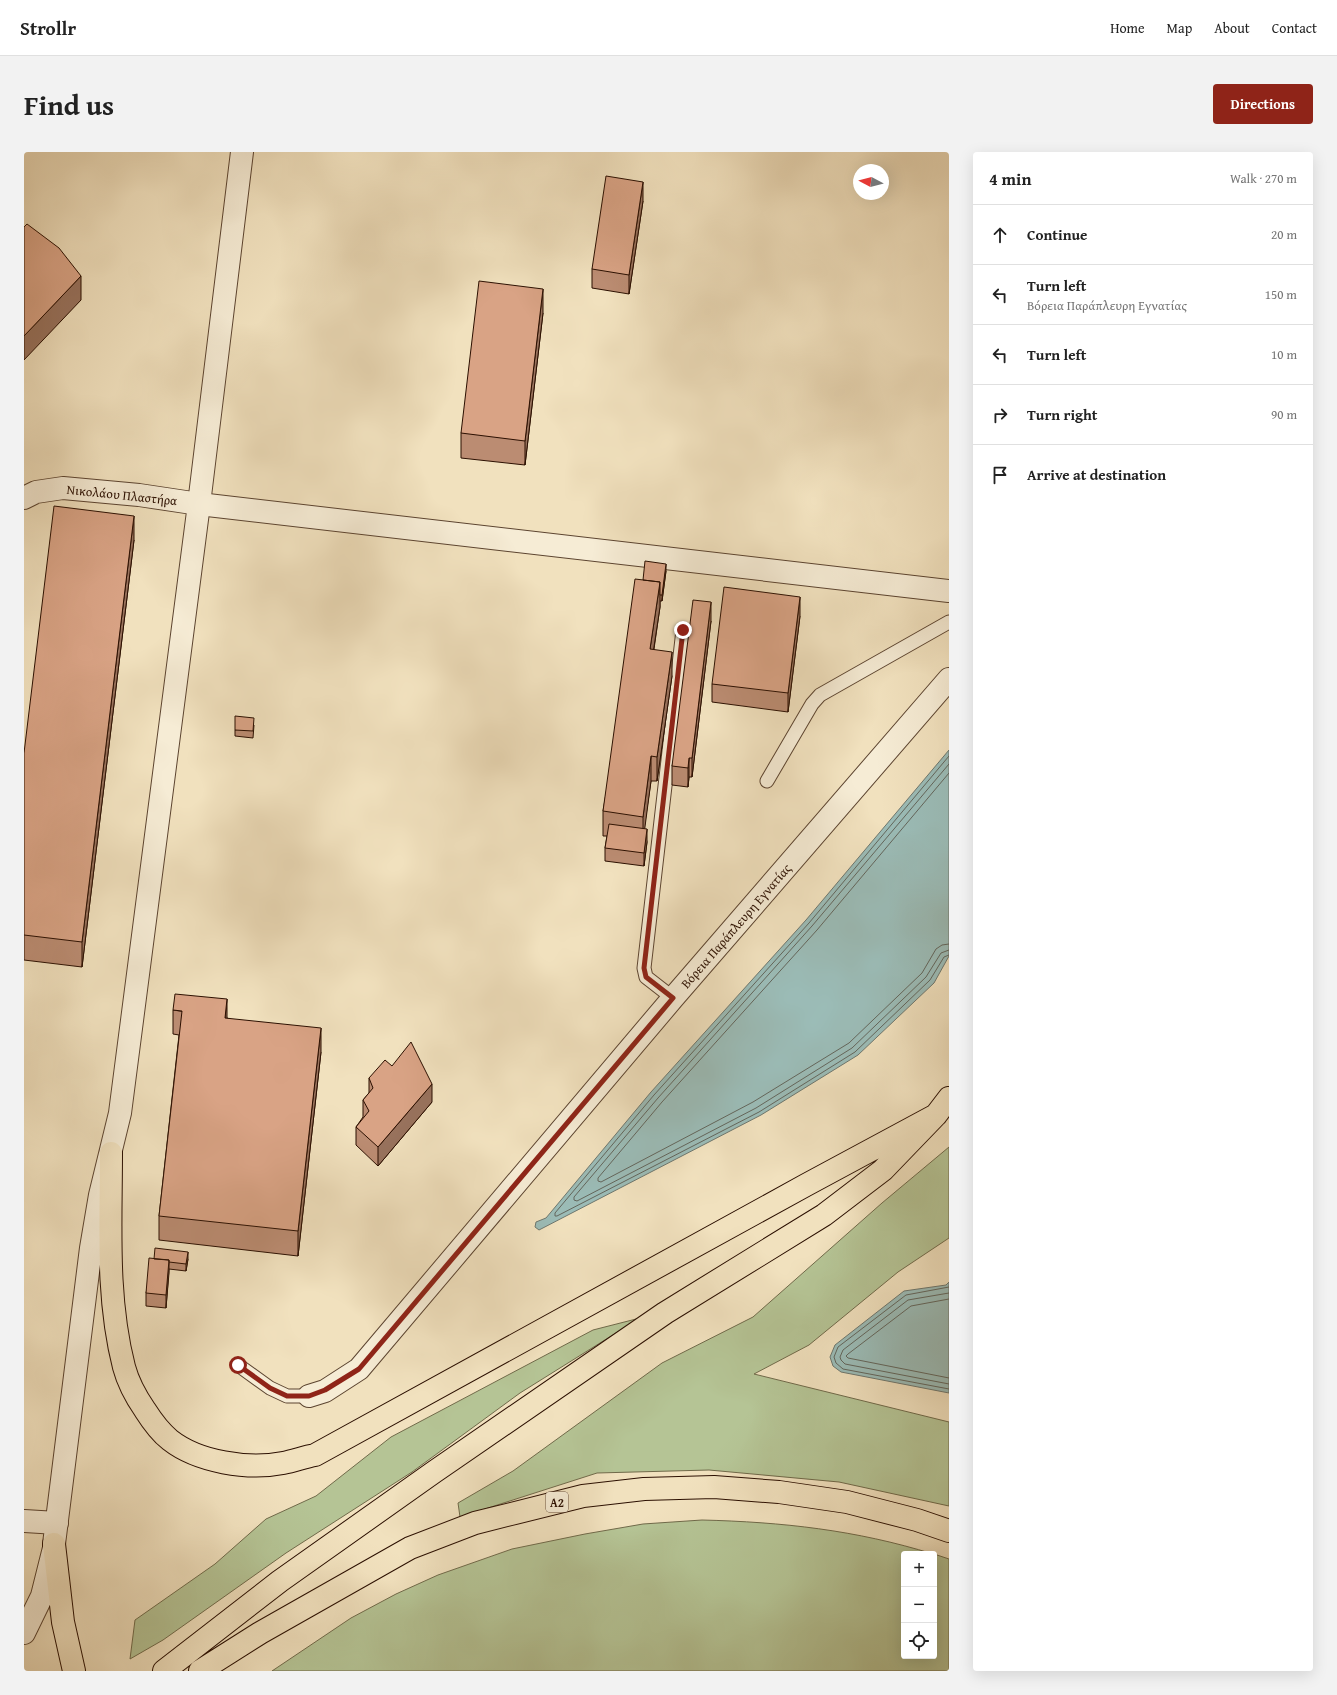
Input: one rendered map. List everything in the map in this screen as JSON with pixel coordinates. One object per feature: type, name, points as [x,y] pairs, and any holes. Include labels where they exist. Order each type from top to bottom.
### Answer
[{"type":"highway","points":[[111,1153],[112,1281],[116,1323],[124,1368],[137,1397],[154,1424],[170,1440],[196,1455],[220,1462],[253,1465],[282,1463],[315,1455],[806,1185],[943,1107]]},
{"type":"highway","points":[[164,1671],[280,1581],[440,1467],[665,1313],[824,1215],[883,1170],[943,1107]]},
{"type":"highway","name":"Α2","points":[[200,1671],[260,1633],[410,1548],[475,1524],[583,1496],[644,1489],[714,1487],[779,1492],[847,1502],[917,1520],[949,1531]]},
{"type":"highway","points":[[56,1534],[63,1622],[74,1671]]},
{"type":"street","points":[[24,1633],[42,1596],[56,1534],[91,1248],[100,1195],[120,1113],[242,152]]},
{"type":"street","name":"Νικολάου Πλαστήρα","points":[[24,498],[36,492],[63,488],[949,591]]},
{"type":"street","name":"Βόρεια Παράπλευρη Εγνατίας","points":[[309,1396],[325,1390],[359,1369],[673,998],[949,679]]},
{"type":"street","points":[[24,1521],[56,1534]]},
{"type":"lane","points":[[766,780],[812,704],[820,696],[949,622]]},
{"type":"lane","points":[[673,998],[646,977],[644,968],[683,630]]},
{"type":"lane","points":[[238,1365],[270,1388],[287,1396],[309,1396]]},
{"type":"green space","points":[[949,1147],[949,1238],[898,1272],[809,1345],[754,1374],[949,1422],[949,1506],[839,1482],[709,1470],[597,1473],[460,1517],[458,1503],[513,1471],[662,1363],[753,1317],[882,1203]]},
{"type":"green space","points":[[640,1318],[520,1393],[412,1472],[286,1553],[163,1640],[130,1659],[135,1620],[215,1564],[266,1519],[316,1496],[391,1437],[593,1330]]},
{"type":"green space","points":[[702,1520],[790,1525],[847,1533],[922,1551],[901,1551],[901,1659],[937,1659],[937,1555],[949,1559],[949,1671],[272,1671],[351,1618],[396,1594],[438,1575],[512,1549],[643,1524]]},
{"type":"water","points":[[949,750],[949,956],[934,983],[858,1055],[761,1115],[539,1230],[535,1227],[536,1222],[546,1218],[651,1092],[806,920]]},
{"type":"water","points":[[949,1282],[949,1393],[841,1372],[833,1366],[830,1357],[835,1345],[904,1291],[946,1285]]},
{"type":"building","points":[[606,176],[643,182],[629,275],[592,269]]},
{"type":"building","points":[[27,224],[59,248],[81,276],[24,336],[24,227]]},
{"type":"building","points":[[479,281],[543,289],[525,441],[461,433]]},
{"type":"building","points":[[54,506],[134,516],[82,942],[24,935],[24,753]]},
{"type":"building","points":[[645,561],[666,564],[662,595],[660,595],[660,582],[643,580]]},
{"type":"building","points":[[635,579],[660,582],[650,649],[672,652],[657,757],[651,756],[643,817],[603,811]]},
{"type":"building","points":[[724,587],[800,597],[788,693],[712,684]]},
{"type":"building","points":[[693,600],[711,602],[692,758],[689,758],[688,768],[672,766]]},
{"type":"building","points":[[235,716],[254,718],[253,731],[235,730]]},
{"type":"building","points":[[609,824],[647,829],[644,853],[605,848]]},
{"type":"building","points":[[175,994],[227,999],[225,1018],[321,1028],[298,1231],[159,1216],[182,1011],[173,1010]]},
{"type":"building","points":[[411,1042],[432,1084],[378,1147],[356,1127],[369,1111],[363,1100],[373,1088],[369,1078],[385,1060],[392,1066]]},
{"type":"building","points":[[155,1248],[188,1252],[186,1264],[169,1262],[169,1260],[154,1259]]},
{"type":"building","points":[[149,1258],[169,1260],[166,1295],[146,1293]]},
{"type":"route","points":[[238,1365],[270,1388],[287,1396],[309,1396],[325,1390],[359,1369],[673,998],[646,977],[644,968],[683,630]]}]
